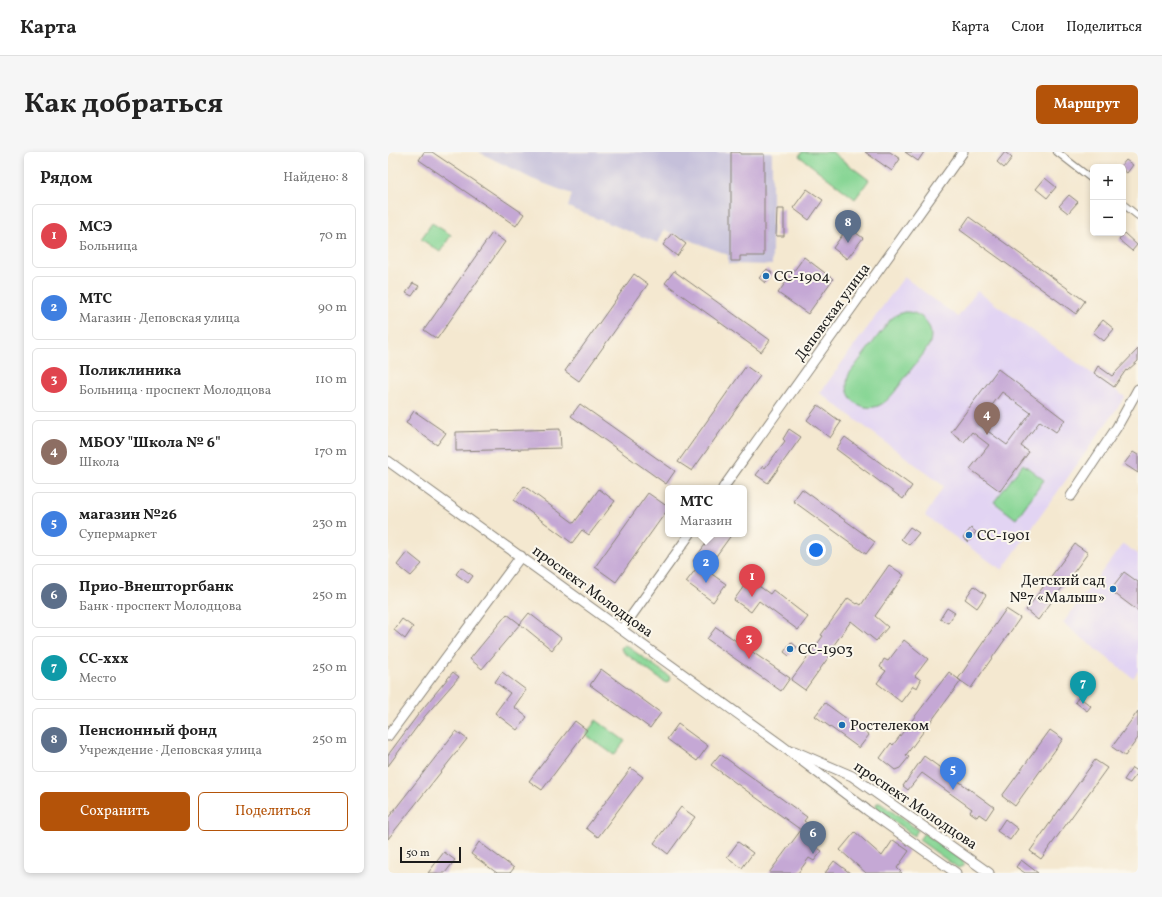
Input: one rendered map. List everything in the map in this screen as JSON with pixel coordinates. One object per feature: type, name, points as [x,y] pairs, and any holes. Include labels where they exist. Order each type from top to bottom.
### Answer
[{"type":"main road","name":"Деповская улица","points":[[725,485],[963,152]]},
{"type":"main road","points":[[1071,496],[1117,426],[1138,389]]},
{"type":"main road","name":"проспект Молодцова","points":[[388,461],[622,629],[867,810],[956,873]]},
{"type":"main road","points":[[622,629],[688,537]]},
{"type":"main road","points":[[388,736],[520,556]]},
{"type":"main road","name":"проспект Молодцова","points":[[781,745],[852,776],[989,873]]},
{"type":"street","points":[[1057,152],[1090,178]]},
{"type":"street","points":[[1126,206],[1138,216]]},
{"type":"shaded area","points":[[479,152],[772,152],[772,265],[728,264],[728,255],[664,230],[658,243],[568,207],[572,194],[532,179]]},
{"type":"shaded area","points":[[904,277],[958,317],[977,291],[1125,397],[1002,570],[925,516],[944,486],[820,393]]},
{"type":"shaded area","name":"Детский сад №7 «Малыш»","points":[[1123,544],[1138,554],[1138,671],[1133,678],[1063,623]]},
{"type":"green space","points":[[802,152],[832,152],[869,180],[855,199],[799,156]]},
{"type":"green space","points":[[432,223],[451,235],[440,252],[421,239]]},
{"type":"green space","points":[[904,312],[917,314],[926,322],[931,333],[929,345],[895,392],[885,402],[879,406],[873,407],[866,407],[855,403],[849,395],[847,389],[849,374],[890,320],[896,315]]},
{"type":"green space","points":[[1023,464],[1044,480],[1016,519],[994,502]]},
{"type":"green space","points":[[624,645],[669,676],[670,679],[667,683],[622,651],[621,648]]},
{"type":"green space","points":[[596,720],[625,741],[614,755],[586,735]]},
{"type":"green space","points":[[877,803],[880,803],[918,830],[914,836],[877,809]]},
{"type":"green space","points":[[924,833],[962,860],[964,864],[963,866],[958,868],[919,840]]},
{"type":"building","points":[[424,152],[432,152],[524,214],[516,226],[419,160]]},
{"type":"building","points":[[731,152],[740,152],[740,154],[764,154],[764,256],[740,256],[740,261],[731,261]]},
{"type":"building","points":[[865,152],[890,152],[900,159],[892,171]]},
{"type":"building","points":[[905,152],[924,152],[918,161]]},
{"type":"building","points":[[1005,152],[1012,158],[1004,168],[997,162]]},
{"type":"building","points":[[1126,160],[1133,165],[1127,173],[1126,164],[1123,164]]},
{"type":"building","points":[[1045,178],[1056,187],[1047,198],[1036,189]]},
{"type":"building","points":[[807,189],[823,200],[809,220],[793,208]]},
{"type":"building","points":[[1069,195],[1078,202],[1068,213],[1059,206]]},
{"type":"building","points":[[777,209],[784,209],[784,236],[776,236]]},
{"type":"building","points":[[969,217],[1085,301],[1076,314],[960,230]]},
{"type":"building","points":[[848,227],[863,238],[847,259],[833,248]]},
{"type":"building","points":[[492,233],[505,242],[437,339],[424,330]]},
{"type":"building","points":[[672,233],[686,244],[677,256],[663,245]]},
{"type":"building","points":[[1126,235],[1137,245],[1132,251],[1119,240],[1122,236]]},
{"type":"building","points":[[804,257],[833,279],[808,314],[778,293]]},
{"type":"building","name":"СС-1904","points":[[767,269],[772,273],[765,283],[759,278]]},
{"type":"building","points":[[674,271],[770,340],[761,352],[665,283]]},
{"type":"building","points":[[634,274],[648,284],[579,381],[565,371]]},
{"type":"building","points":[[413,283],[419,286],[412,296],[406,293]]},
{"type":"building","points":[[1103,320],[1114,329],[1104,341],[1093,332]]},
{"type":"building","points":[[1138,349],[1138,361],[1127,371],[1126,370],[1114,387],[1094,373],[1098,366],[1112,376]]},
{"type":"building","points":[[746,366],[760,376],[692,471],[678,462]]},
{"type":"building","points":[[998,369],[1065,420],[1056,432],[1040,421],[1021,446],[1029,452],[1000,491],[970,469],[989,445],[972,432],[964,442],[951,432]],"holes":[[[1002,392],[1031,413],[1007,445],[978,424]]]},
{"type":"building","points":[[580,404],[675,471],[666,484],[571,416]]},
{"type":"building","points":[[818,405],[841,422],[830,438],[807,420]]},
{"type":"building","points":[[414,411],[446,433],[437,445],[406,423]]},
{"type":"building","points":[[560,429],[561,448],[456,451],[456,432]]},
{"type":"building","points":[[789,429],[801,437],[768,483],[756,475],[763,466],[765,468],[785,441],[783,439]]},
{"type":"building","points":[[845,437],[912,486],[903,499],[836,449]]},
{"type":"building","points":[[1133,452],[1138,455],[1138,473],[1124,464]]},
{"type":"building","points":[[524,486],[574,523],[599,489],[615,501],[589,535],[582,530],[572,543],[514,500]]},
{"type":"building","points":[[802,489],[875,542],[866,554],[793,501]]},
{"type":"building","points":[[648,493],[665,505],[665,513],[616,582],[595,567]]},
{"type":"building","points":[[910,527],[919,533],[909,545],[901,539]]},
{"type":"building","name":"СС-1901","points":[[971,528],[976,532],[968,542],[963,538]]},
{"type":"building","points":[[711,537],[730,537],[706,570],[726,584],[713,602],[686,582],[699,565],[693,561]]},
{"type":"building","points":[[1075,544],[1088,553],[1038,620],[1026,610]]},
{"type":"building","points":[[407,552],[422,564],[411,576],[397,565]]},
{"type":"building","points":[[889,565],[904,575],[875,616],[888,627],[876,641],[851,621],[831,649],[833,651],[805,690],[791,680],[848,598],[861,605]]},
{"type":"building","points":[[461,567],[473,576],[468,583],[456,574]]},
{"type":"building","points":[[1124,572],[1138,582],[1138,611],[1110,590]]},
{"type":"building","points":[[749,579],[770,594],[773,590],[808,617],[798,630],[759,601],[751,612],[734,600]]},
{"type":"building","points":[[974,586],[986,595],[977,608],[965,599]]},
{"type":"building","points":[[947,608],[955,613],[948,623],[940,619]]},
{"type":"building","points":[[1006,609],[1020,618],[971,688],[958,679]]},
{"type":"building","points":[[529,613],[561,638],[552,650],[520,624]]},
{"type":"building","points":[[507,614],[520,624],[482,669],[470,659]]},
{"type":"building","points":[[402,619],[413,627],[405,639],[394,630]]},
{"type":"building","points":[[716,627],[790,678],[781,691],[707,639]]},
{"type":"building","points":[[904,640],[928,659],[915,676],[921,680],[917,688],[913,686],[901,702],[877,683],[886,671],[880,667],[884,659],[888,661]]},
{"type":"building","name":"СС-1903","points":[[791,642],[797,647],[789,656],[784,652]]},
{"type":"building","points":[[601,669],[661,713],[650,728],[590,685]]},
{"type":"building","points":[[453,672],[459,677],[425,716],[388,766],[388,755],[420,712]]},
{"type":"building","points":[[502,672],[526,690],[514,707],[527,717],[517,730],[495,713],[510,693],[495,682]]},
{"type":"building","points":[[949,672],[961,681],[906,755],[909,757],[900,768],[895,770],[880,758],[891,743],[893,745]]},
{"type":"building","points":[[1079,697],[1091,706],[1087,711],[1075,702]]},
{"type":"building","name":"Ростелеком","points":[[825,703],[869,735],[859,748],[815,716]]},
{"type":"building","points":[[1138,711],[1138,738],[1125,756],[1112,747]]},
{"type":"building","points":[[575,721],[587,730],[542,790],[529,781]]},
{"type":"building","points":[[678,724],[708,746],[697,761],[667,739]]},
{"type":"building","points":[[1050,730],[1063,739],[1015,806],[1002,796]]},
{"type":"building","points":[[456,731],[467,739],[388,839],[388,818]]},
{"type":"building","points":[[720,754],[807,817],[804,821],[818,832],[810,843],[822,851],[814,861],[809,858],[798,873],[769,873],[801,830],[711,765]]},
{"type":"building","points":[[924,756],[994,807],[986,819],[979,814],[977,817],[970,812],[972,809],[922,773],[908,790],[903,786]]},
{"type":"building","points":[[1095,760],[1107,768],[1041,859],[1030,851]]},
{"type":"building","points":[[631,768],[643,777],[598,837],[586,828]]},
{"type":"building","points":[[1132,768],[1138,772],[1130,783],[1124,780]]},
{"type":"building","points":[[681,807],[695,817],[668,854],[654,843]]},
{"type":"building","points":[[1005,819],[1018,829],[1010,840],[997,831]]},
{"type":"building","points":[[855,832],[882,856],[893,840],[909,851],[897,868],[902,873],[866,873],[840,850]]},
{"type":"building","points":[[479,842],[514,868],[510,873],[497,873],[471,854]]},
{"type":"building","points":[[738,842],[753,853],[742,868],[727,857]]},
{"type":"building","points":[[444,852],[455,860],[445,873],[428,873]]},
{"type":"building","points":[[1021,860],[1038,873],[1025,873],[1016,867]]},
{"type":"building","points":[[834,861],[850,873],[825,873]]},
{"type":"place","name":"Пенсионный фонд","points":[[848,243]]},
{"type":"place","name":"СС-1904","points":[[766,276]]},
{"type":"place","name":"МБОУ \"Школа № 6\"","points":[[987,435]]},
{"type":"place","name":"СС-1901","points":[[969,535]]},
{"type":"place","name":"МТС","points":[[706,583]]},
{"type":"place","name":"Детский сад №7 «Малыш»","points":[[1113,589]]},
{"type":"place","name":"МСЭ","points":[[752,597]]},
{"type":"place","name":"СС-1903","points":[[790,649]]},
{"type":"place","name":"Поликлиника","points":[[749,659]]},
{"type":"place","name":"СС-ххх","points":[[1083,704]]},
{"type":"place","name":"Ростелеком","points":[[842,725]]},
{"type":"place","name":"магазин №26","points":[[953,790]]},
{"type":"place","name":"Прио-Внешторгбанк","points":[[813,854]]}]
